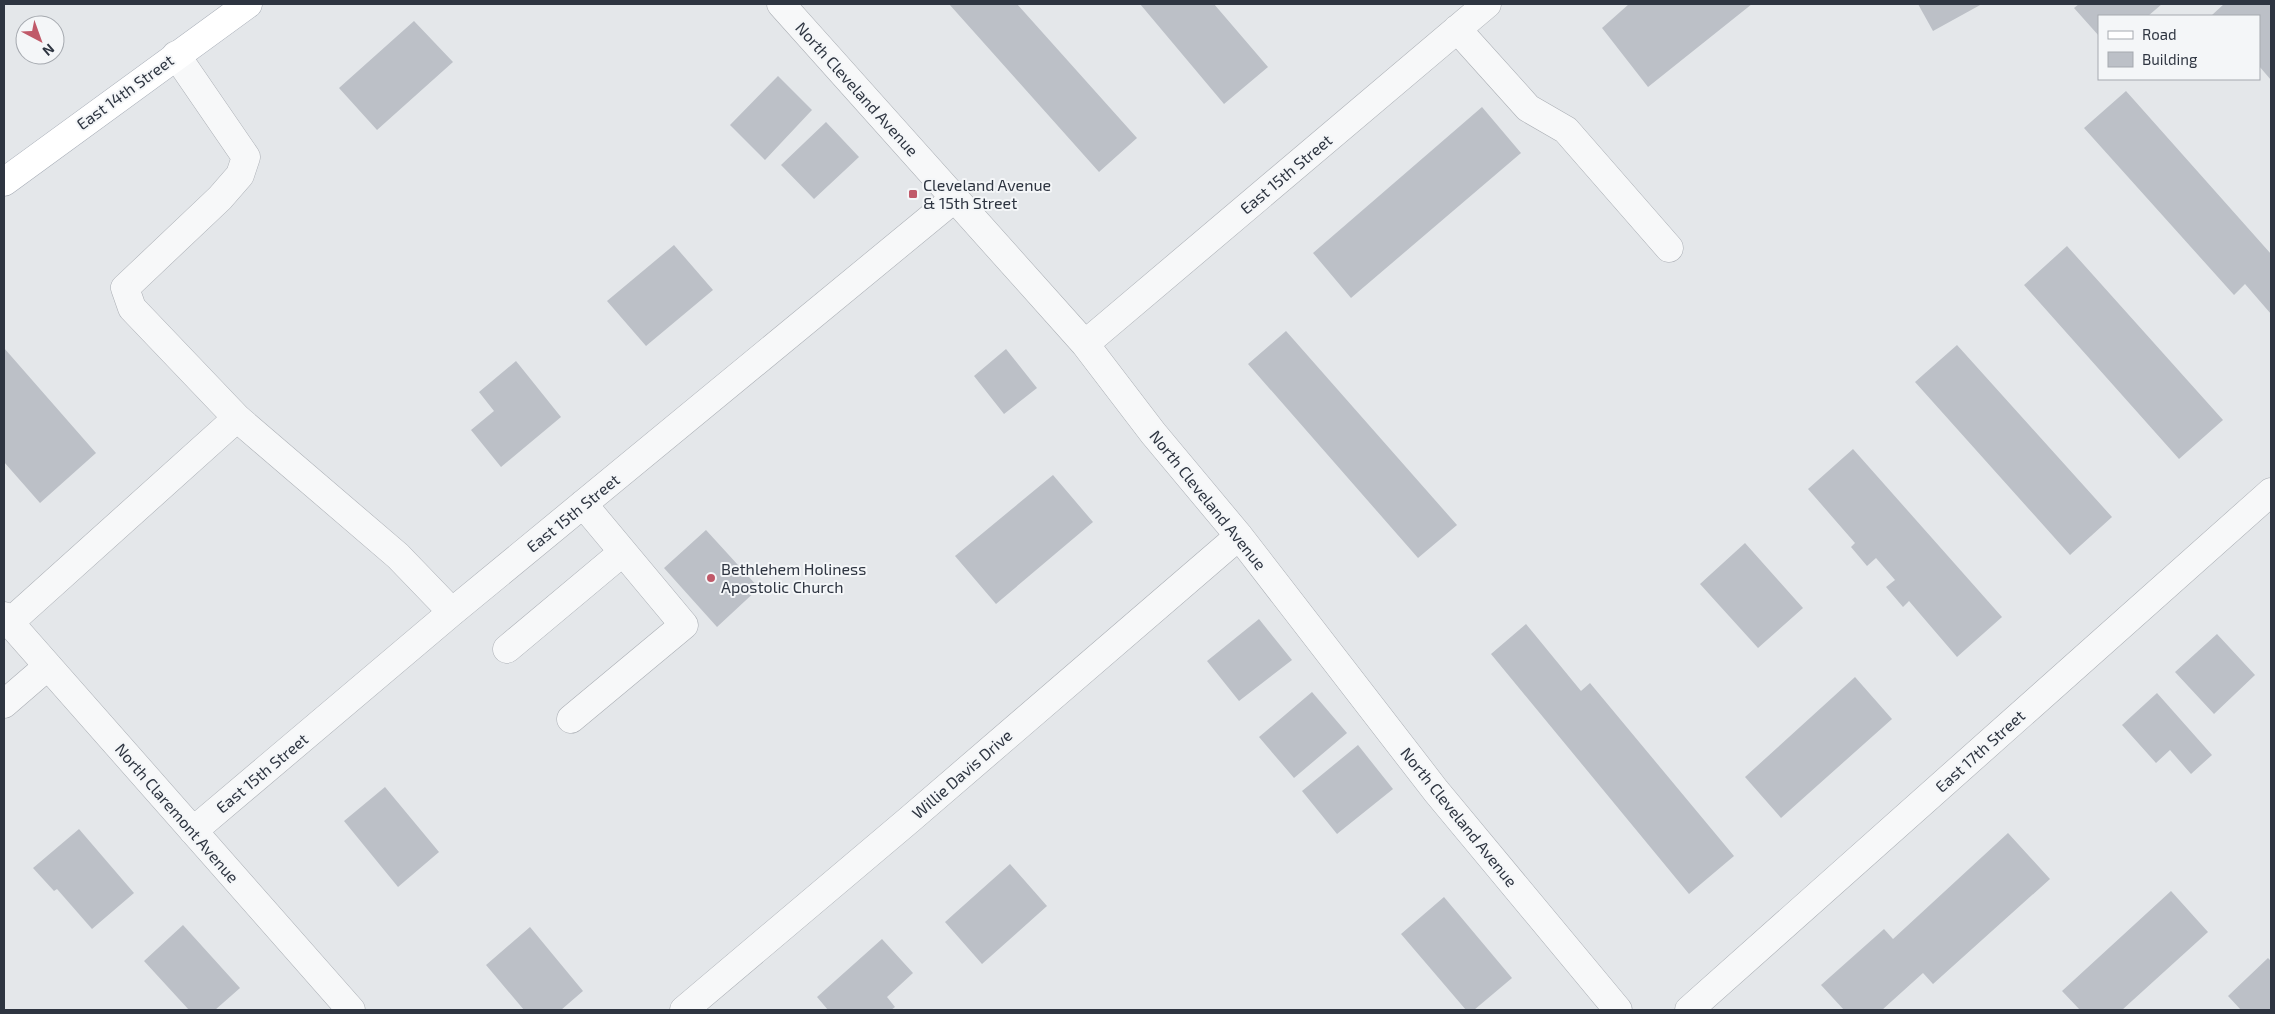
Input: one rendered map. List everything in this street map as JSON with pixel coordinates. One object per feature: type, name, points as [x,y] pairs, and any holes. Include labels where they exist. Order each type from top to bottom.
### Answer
[{"type":"main road","name":"East 14th Street","points":[[4,182],[176,54],[248,4]]},
{"type":"street","name":"North Cleveland Avenue","points":[[780,4],[1085,344],[1153,433],[1239,536],[1436,791],[1618,1010]]},
{"type":"street","name":"East 15th Street","points":[[1085,344],[1486,4]]},
{"type":"street","points":[[1457,29],[1528,108],[1566,130],[1668,248]]},
{"type":"street","points":[[176,54],[246,157],[240,175],[220,198],[125,288],[132,308],[237,418],[398,556],[452,612]]},
{"type":"street","name":"East 15th Street","points":[[193,831],[452,612],[955,198]]},
{"type":"street","points":[[7,619],[237,418]]},
{"type":"street","name":"East 17th Street","points":[[1689,1010],[2271,492]]},
{"type":"street","points":[[571,719],[684,624],[583,504]]},
{"type":"street","name":"Willie Davis Drive","points":[[684,1010],[909,820],[1239,536]]},
{"type":"street","points":[[507,649],[623,552]]},
{"type":"street","name":"North Claremont Avenue","points":[[7,619],[351,1010]]},
{"type":"street","points":[[4,704],[48,666]]},
{"type":"building","points":[[949,4],[1017,4],[1137,138],[1099,172]]},
{"type":"building","points":[[1140,4],[1214,4],[1268,67],[1224,104]]},
{"type":"building","points":[[1629,4],[1752,4],[1648,87],[1602,28]]},
{"type":"building","points":[[1918,4],[1982,4],[1933,31]]},
{"type":"building","points":[[2079,4],[2162,4],[2149,15],[2098,15],[2098,35],[2074,8]]},
{"type":"building","points":[[2224,4],[2271,4],[2271,80],[2260,67],[2260,15],[2212,15]]},
{"type":"building","points":[[414,21],[453,62],[377,130],[339,88]]},
{"type":"building","points":[[778,76],[812,110],[765,160],[730,125]]},
{"type":"building","points":[[2126,91],[2271,254],[2271,314],[2245,284],[2234,295],[2084,128]]},
{"type":"building","points":[[1482,107],[1521,153],[1351,298],[1313,253]]},
{"type":"building","points":[[826,122],[859,157],[814,199],[781,165]]},
{"type":"building","points":[[674,245],[713,290],[646,346],[607,301]]},
{"type":"building","points":[[2067,246],[2223,420],[2179,459],[2024,285]]},
{"type":"building","points":[[1286,331],[1457,525],[1418,558],[1248,364]]},
{"type":"building","points":[[1957,345],[2112,517],[2070,555],[1915,382]]},
{"type":"building","points":[[4,348],[96,453],[40,503],[4,462]]},
{"type":"building","points":[[1006,349],[1037,388],[1004,414],[974,376]]},
{"type":"building","points":[[516,361],[561,417],[501,467],[471,430],[494,411],[479,392]]},
{"type":"building","points":[[1853,449],[2002,617],[1957,657],[1909,601],[1903,607],[1886,587],[1895,580],[1876,558],[1867,566],[1851,547],[1855,543],[1808,489]]},
{"type":"building","points":[[1053,475],[1093,522],[996,604],[955,556]]},
{"type":"building","name":"Bethlehem Holiness Apostolic Church","points":[[706,530],[759,588],[717,627],[664,568]]},
{"type":"building","points":[[1745,543],[1803,608],[1758,648],[1700,584]]},
{"type":"building","points":[[1259,619],[1292,660],[1239,701],[1207,661]]},
{"type":"building","points":[[1526,624],[1581,691],[1590,683],[1734,856],[1689,894],[1491,654]]},
{"type":"building","points":[[2217,634],[2255,675],[2214,714],[2175,672]]},
{"type":"building","points":[[1855,677],[1892,719],[1781,818],[1745,777]]},
{"type":"building","points":[[1312,692],[1347,733],[1294,778],[1259,737]]},
{"type":"building","points":[[2157,693],[2212,755],[2191,774],[2170,750],[2156,763],[2122,725]]},
{"type":"building","points":[[1358,745],[1393,789],[1337,834],[1302,791]]},
{"type":"building","points":[[385,787],[439,852],[398,887],[344,821]]},
{"type":"building","points":[[79,829],[134,893],[92,929],[57,889],[54,891],[33,868]]},
{"type":"building","points":[[2008,833],[2050,879],[1933,984],[1923,973],[1882,1010],[1844,1010],[1821,985],[1884,929],[1893,939]]},
{"type":"building","points":[[1010,864],[1047,906],[982,964],[945,922]]},
{"type":"building","points":[[2171,891],[2208,932],[2122,1010],[2080,1010],[2062,991]]},
{"type":"building","points":[[1444,897],[1512,978],[1474,1010],[1466,1010],[1401,934]]},
{"type":"building","points":[[183,925],[240,988],[215,1010],[189,1010],[144,961]]},
{"type":"building","points":[[530,927],[583,991],[561,1010],[524,1010],[486,965]]},
{"type":"building","points":[[882,939],[913,973],[887,997],[895,1007],[891,1010],[828,1010],[817,997]]},
{"type":"building","points":[[2268,958],[2271,961],[2271,1010],[2241,1010],[2228,996]]},
{"type":"place","name":"Cleveland Avenue & 15th Street","points":[[913,194]]},
{"type":"place","name":"Bethlehem Holiness Apostolic Church","points":[[711,578]]}]
